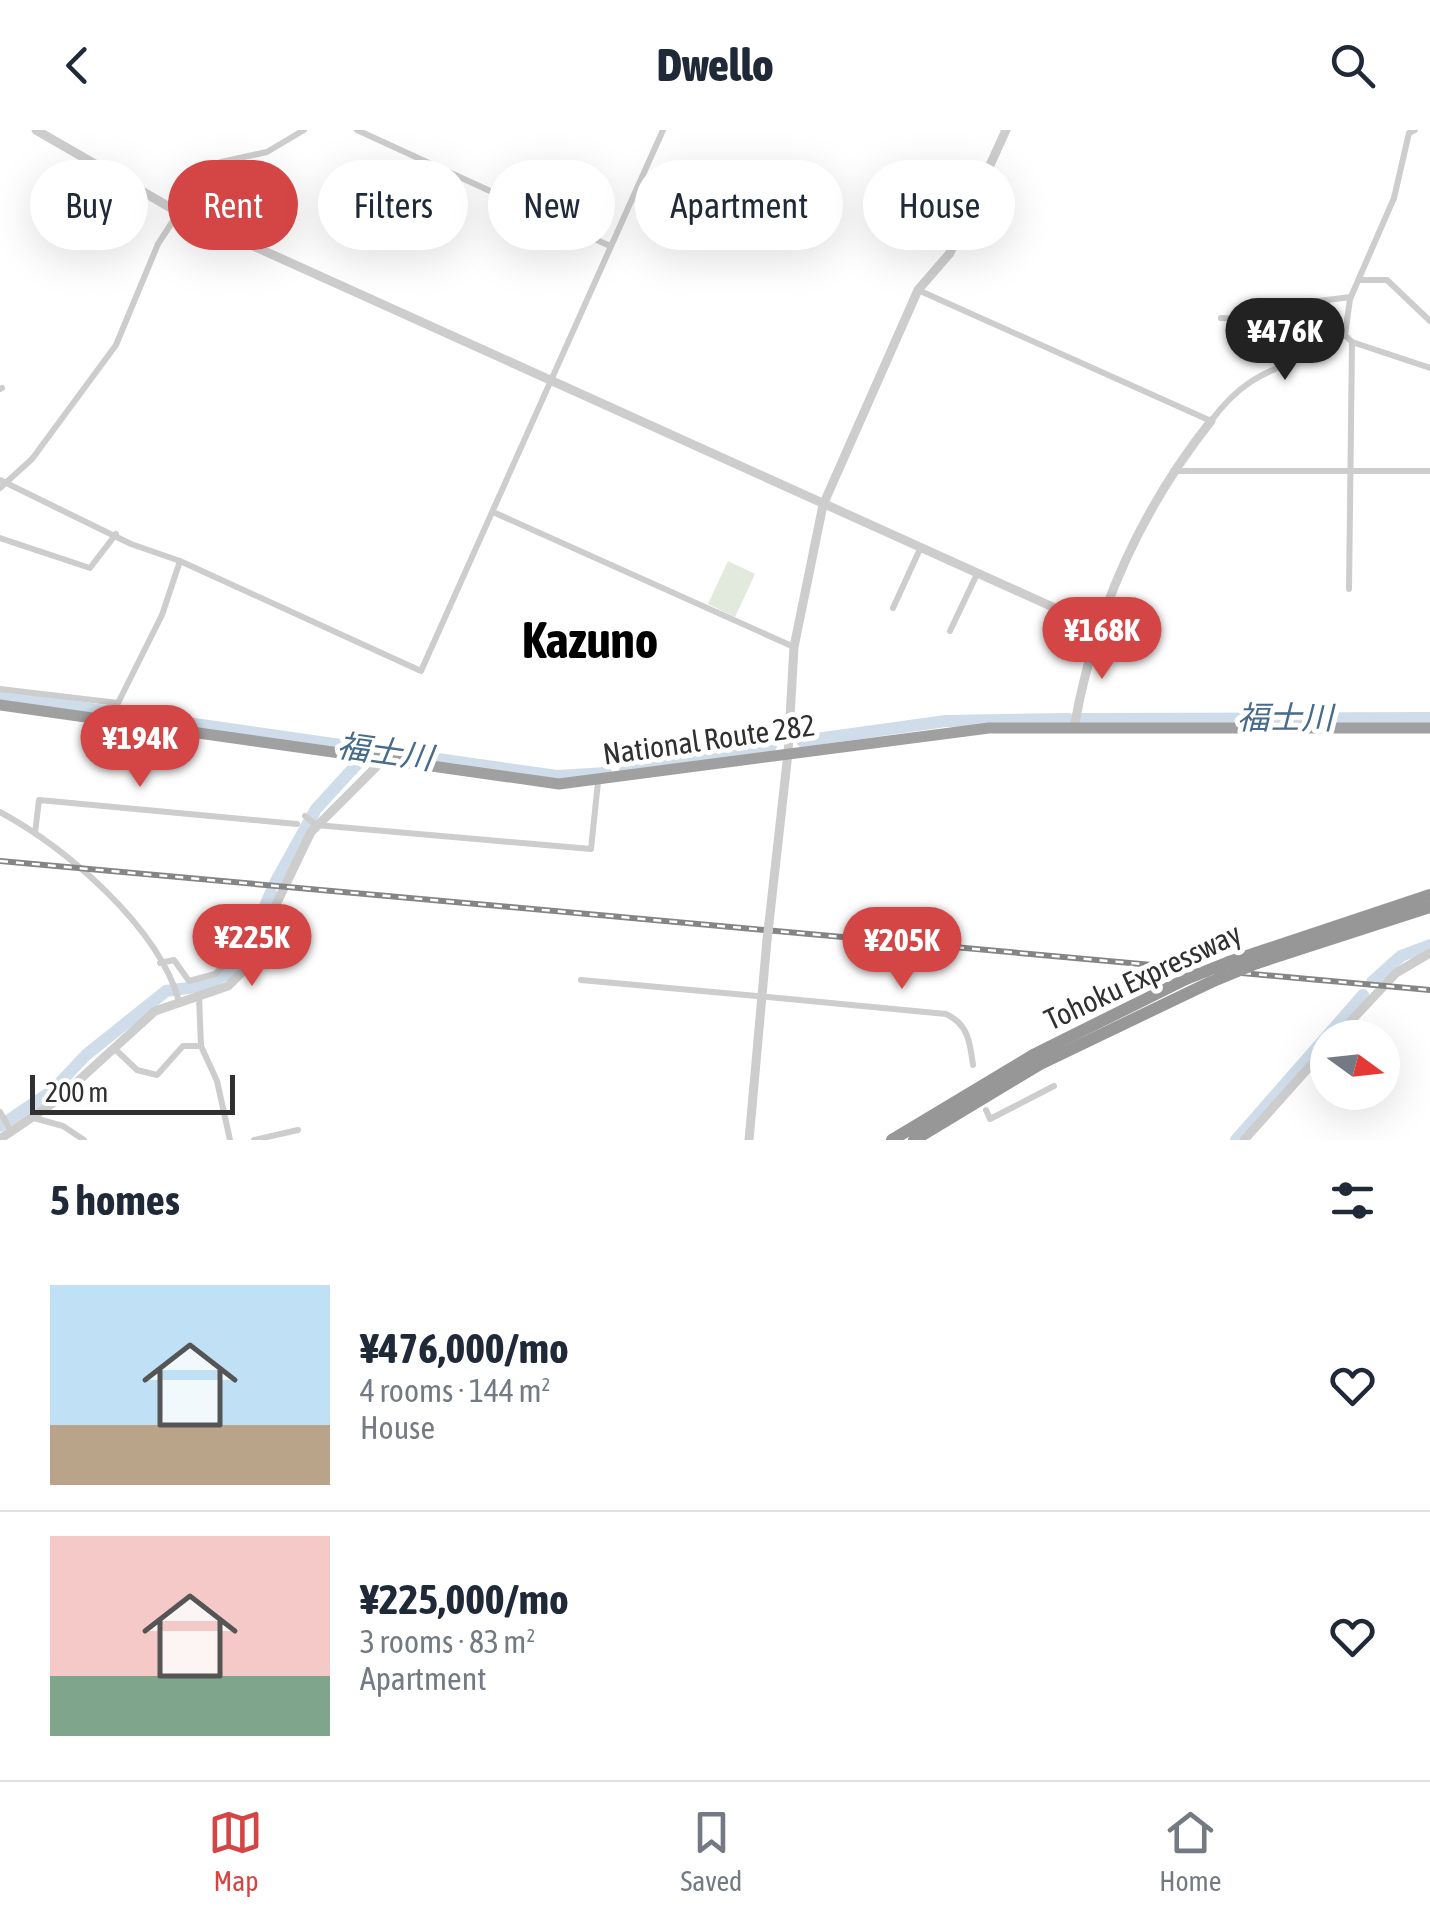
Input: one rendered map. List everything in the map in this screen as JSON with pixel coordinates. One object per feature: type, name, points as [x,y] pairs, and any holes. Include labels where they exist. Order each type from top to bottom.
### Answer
[{"type":"highway","name":"National Route 282","points":[[0,705],[536,782],[598,782],[937,732],[1430,728]]},
{"type":"highway","name":"Tohoku Expressway","points":[[892,1140],[1035,1054],[1186,980],[1430,895]]},
{"type":"highway","name":"Tohoku Expressway","points":[[914,1140],[1073,1046],[1211,982],[1430,906]]},
{"type":"street","points":[[36,130],[168,206]]},
{"type":"street","points":[[238,160],[267,152],[304,130]]},
{"type":"street","points":[[357,130],[488,190]]},
{"type":"street","points":[[615,235],[663,130]]},
{"type":"street","points":[[749,1140],[788,753],[794,647],[823,506],[918,290],[950,253],[1006,130]]},
{"type":"street","points":[[1074,728],[1097,627],[1126,558],[1172,471],[1232,392],[1247,381],[1327,348],[1345,336],[1351,297],[1394,198],[1409,131]]},
{"type":"street","points":[[0,488],[32,459],[116,345],[150,260],[168,229]]},
{"type":"street","points":[[261,250],[1097,627]]},
{"type":"street","points":[[4,481],[421,671],[608,250]]},
{"type":"street","points":[[1358,280],[1387,280],[1430,321]]},
{"type":"street","points":[[918,290],[1211,421]]},
{"type":"street","points":[[1220,318],[1240,319],[1269,307],[1351,297]]},
{"type":"street","points":[[1345,336],[1352,342],[1430,368]]},
{"type":"street","points":[[1349,590],[1352,342]]},
{"type":"street","points":[[1172,471],[1430,471]]},
{"type":"street","points":[[493,512],[794,647]]},
{"type":"street","points":[[0,538],[90,568],[97,564],[116,534]]},
{"type":"street","points":[[893,608],[920,549]]},
{"type":"street","points":[[0,689],[118,703],[155,629],[180,561]]},
{"type":"street","points":[[950,631],[977,574]]},
{"type":"street","points":[[25,708],[26,693]]},
{"type":"street","points":[[0,1139],[34,1118],[141,1022],[178,1001],[228,986],[244,970],[278,906],[294,860],[315,824],[380,759]]},
{"type":"street","points":[[305,816],[315,824],[591,848],[598,782]]},
{"type":"street","points":[[35,832],[40,800],[297,824]]},
{"type":"street","points":[[0,812],[35,832],[116,904],[160,962],[174,984],[178,1001]]},
{"type":"street","points":[[1352,1020],[1396,972],[1430,952]]},
{"type":"street","points":[[160,962],[174,960],[189,981],[215,974],[230,960],[244,970]]},
{"type":"street","points":[[581,980],[756,996]]},
{"type":"street","points":[[199,997],[201,1046],[217,1081],[227,1139]]},
{"type":"street","points":[[768,997],[946,1014],[960,1020],[970,1041],[973,1065]]},
{"type":"street","points":[[113,1047],[137,1070],[157,1075],[183,1046],[201,1046]]},
{"type":"street","points":[[1244,1140],[1310,1066]]},
{"type":"street","points":[[986,1110],[990,1118],[1054,1086]]},
{"type":"street","points":[[2,1116],[11,1131]]},
{"type":"street","points":[[34,1118],[64,1126],[84,1140]]},
{"type":"street","points":[[254,1140],[298,1130]]},
{"type":"shaded area","points":[[728,561],[755,574],[735,617],[708,604]]},
{"type":"waterway","name":"福士川","points":[[0,696],[557,776],[606,773]]},
{"type":"waterway","name":"福士川","points":[[1081,719],[1430,718]]},
{"type":"waterway","name":"福士川","points":[[802,741],[946,721],[1069,719]]},
{"type":"waterway","name":"福士川","points":[[625,770],[771,746]]},
{"type":"waterway","points":[[275,883],[316,809],[369,751]]},
{"type":"waterway","points":[[0,1126],[52,1091],[86,1055],[166,991],[203,986],[229,973],[252,937],[271,892]]},
{"type":"waterway","points":[[1372,982],[1401,956],[1430,945]]},
{"type":"waterway","points":[[1236,1140],[1363,995]]},
{"type":"railway","points":[[0,861],[1430,990]]},
{"type":"district","name":"Kazuno","points":[[590,640]]}]
